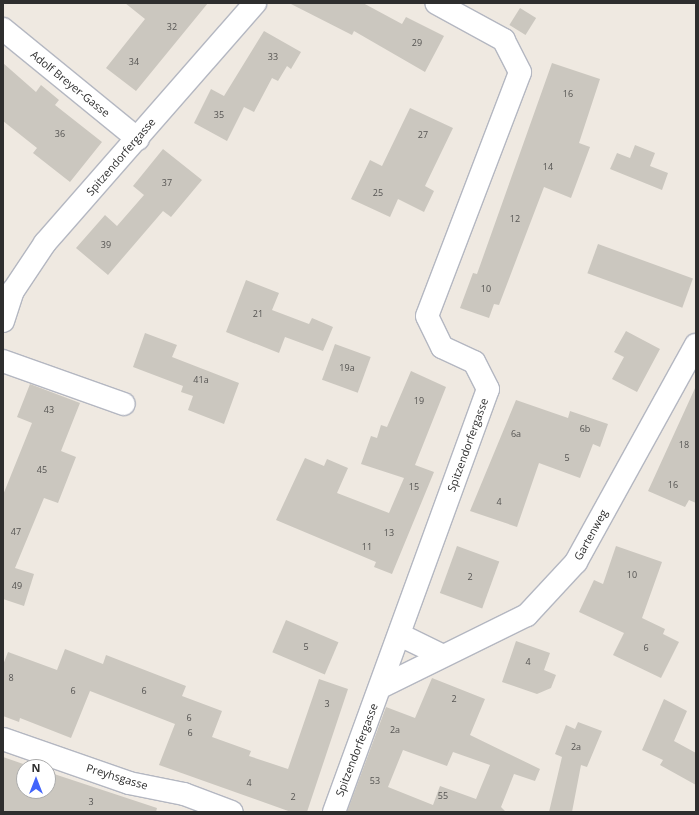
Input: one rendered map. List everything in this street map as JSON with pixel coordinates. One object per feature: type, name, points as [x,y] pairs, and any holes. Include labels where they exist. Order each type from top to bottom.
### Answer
[{"type":"street","name":"Spitzendorfergasse","points":[[3,321],[13,291],[45,243],[138,139],[255,3]]},
{"type":"street","name":"Spitzendorfergasse","points":[[334,812],[400,635],[488,389],[474,362],[442,347],[427,316],[520,72],[504,40],[436,3]]},
{"type":"street","name":"Adolf Breyer-Gasse","points":[[3,29],[138,139]]},
{"type":"street","name":"Gartenweg","points":[[381,687],[441,655],[527,615],[576,562],[696,345]]},
{"type":"street","points":[[3,361],[124,404]]},
{"type":"street","points":[[400,635],[441,655]]},
{"type":"street","name":"Preyhsgasse","points":[[3,739],[130,783],[184,794],[232,812]]},
{"type":"building","points":[[125,3],[208,3],[136,91],[106,68],[145,19]]},
{"type":"building","points":[[289,3],[363,3],[402,24],[406,17],[444,36],[425,72],[354,31],[352,35]]},
{"type":"building","points":[[520,8],[536,18],[526,35],[509,25]]},
{"type":"building","points":[[264,31],[301,52],[291,69],[287,66],[278,81],[272,78],[254,112],[244,107],[227,141],[194,123],[211,89],[224,96]]},
{"type":"building","points":[[3,63],[36,92],[41,85],[59,100],[55,105],[102,142],[70,182],[33,153],[37,148],[3,121]]},
{"type":"building","points":[[552,63],[600,79],[579,143],[590,147],[571,198],[544,187],[499,305],[494,304],[489,318],[460,308],[473,273],[477,274]]},
{"type":"building","points":[[410,108],[453,128],[425,186],[434,191],[424,212],[398,199],[390,217],[351,199],[370,160],[382,166]]},
{"type":"building","points":[[635,145],[655,153],[650,166],[668,173],[662,190],[610,169],[617,153],[630,158]]},
{"type":"building","points":[[163,149],[202,180],[171,217],[163,211],[108,275],[76,248],[105,215],[117,226],[144,195],[133,186]]},
{"type":"building","points":[[598,244],[693,279],[682,308],[587,273]]},
{"type":"building","points":[[246,280],[279,293],[272,310],[309,324],[312,318],[333,327],[323,351],[285,337],[279,353],[226,332]]},
{"type":"building","points":[[626,331],[660,349],[637,392],[612,379],[624,357],[614,352]]},
{"type":"building","points":[[145,333],[177,345],[172,357],[239,383],[224,424],[188,410],[193,396],[181,392],[183,386],[133,367]]},
{"type":"building","points":[[335,344],[371,357],[358,393],[322,380]]},
{"type":"building","points":[[411,371],[446,387],[415,465],[434,472],[392,574],[374,567],[376,562],[276,520],[305,458],[324,466],[327,459],[348,468],[337,493],[389,513],[404,478],[361,464],[371,436],[377,438],[381,425],[387,427]]},
{"type":"building","points":[[30,384],[80,403],[61,451],[76,457],[58,503],[44,498],[15,568],[34,574],[24,606],[3,599],[3,495],[32,423],[17,417]]},
{"type":"building","points":[[696,386],[696,503],[689,500],[685,507],[648,491]]},
{"type":"building","points":[[516,400],[568,418],[570,411],[608,424],[600,447],[593,444],[580,478],[539,463],[517,527],[470,511]]},
{"type":"building","points":[[457,546],[499,561],[482,608],[440,593]]},
{"type":"building","points":[[616,546],[662,562],[642,618],[665,629],[663,634],[679,642],[661,678],[613,655],[624,633],[579,612],[594,580],[603,584]]},
{"type":"building","points":[[286,620],[338,642],[325,674],[272,652]]},
{"type":"building","points":[[516,641],[550,653],[544,670],[556,675],[551,688],[537,694],[502,682]]},
{"type":"building","points":[[65,649],[103,664],[106,655],[186,686],[182,696],[222,711],[212,737],[251,751],[249,756],[288,769],[319,679],[348,689],[307,812],[291,812],[159,765],[175,724],[90,691],[71,738],[20,718],[19,722],[3,716],[3,665],[8,652],[57,670]]},
{"type":"building","points":[[432,678],[485,699],[470,735],[540,769],[535,781],[514,774],[501,807],[506,812],[347,812],[386,707],[415,718]],"holes":[[[403,750],[447,766],[453,752],[490,765],[476,799],[440,786],[433,805],[388,787]]]},
{"type":"building","points":[[664,699],[687,711],[674,741],[696,753],[696,785],[660,765],[663,760],[642,750]]},
{"type":"building","points":[[578,722],[602,731],[587,767],[581,765],[572,812],[549,812],[562,757],[555,754],[566,725],[575,729]]},
{"type":"building","points":[[3,757],[16,761],[16,799],[56,799],[56,775],[157,808],[156,812],[3,812]]}]
